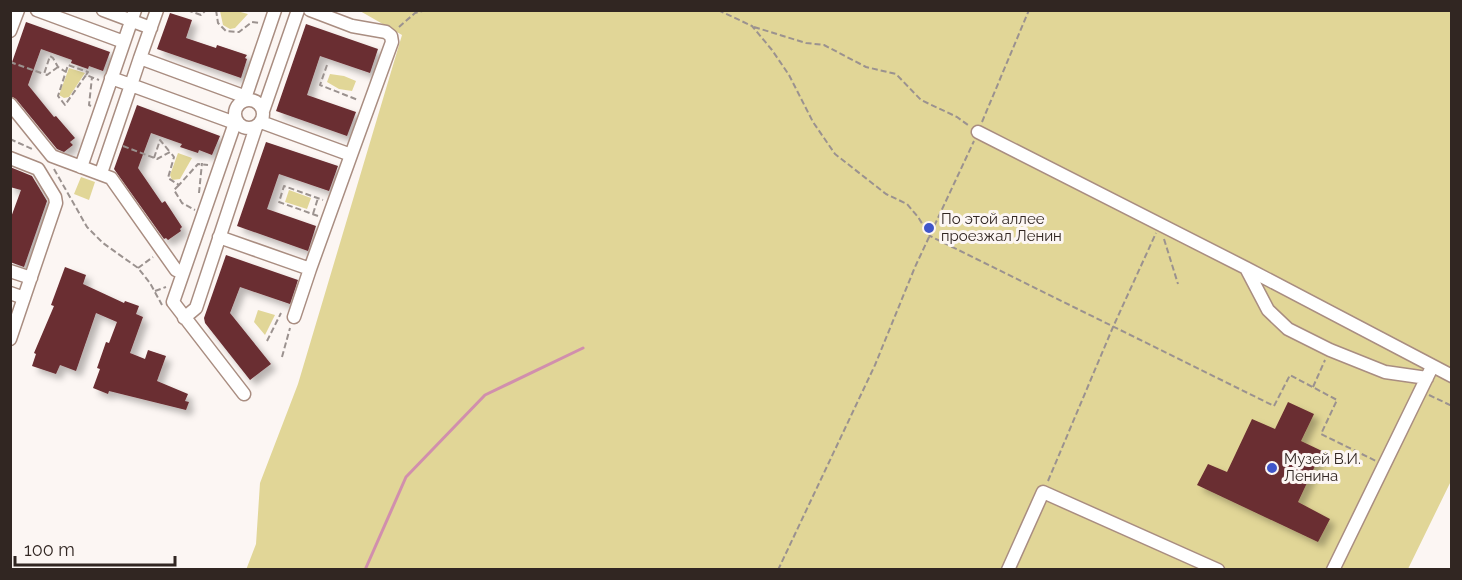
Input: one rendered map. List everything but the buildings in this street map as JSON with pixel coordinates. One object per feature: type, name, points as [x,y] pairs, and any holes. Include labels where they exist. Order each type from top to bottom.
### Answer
[{"type":"street","points":[[10,31],[18,10]]},
{"type":"street","points":[[37,10],[124,42]]},
{"type":"street","points":[[104,10],[133,16],[151,27]]},
{"type":"street","points":[[101,173],[157,10]]},
{"type":"street","points":[[244,394],[184,318],[168,305],[182,273],[236,122],[236,109],[245,99],[275,10]]},
{"type":"street","points":[[184,318],[196,308],[297,10]]},
{"type":"street","points":[[294,317],[392,42],[391,36],[386,32],[352,26],[310,10]]},
{"type":"street","points":[[81,166],[108,80],[133,16]]},
{"type":"street","points":[[140,58],[256,102],[260,120]]},
{"type":"street","points":[[108,80],[131,85],[236,122],[246,128],[260,120]]},
{"type":"street","points":[[10,105],[52,156],[111,178],[176,270],[182,273]]},
{"type":"street","points":[[260,120],[351,155]]},
{"type":"street","points":[[978,132],[1246,268],[1430,372]]},
{"type":"street","points":[[10,158],[38,169],[55,196],[54,210],[10,339]]},
{"type":"street","points":[[219,237],[310,269]]},
{"type":"street","points":[[1246,268],[1268,310],[1288,329],[1330,350],[1385,372],[1430,372],[1452,376]]},
{"type":"street","points":[[10,271],[31,278]]},
{"type":"street","points":[[10,293],[24,298]]},
{"type":"street","points":[[1333,570],[1430,372]]},
{"type":"street","points":[[1008,570],[1043,492],[1218,570]]},
{"type":"path","points":[[187,10],[201,15],[206,10]]},
{"type":"path","points":[[216,10],[218,23],[226,31],[239,32],[252,22],[265,26]]},
{"type":"path","points":[[391,36],[415,12],[426,10]]},
{"type":"path","points":[[718,10],[752,26],[806,43],[824,45],[866,67],[896,74],[921,100],[957,117],[978,132]]},
{"type":"path","points":[[778,570],[875,365],[1029,10]]},
{"type":"path","points":[[752,26],[789,75],[813,122],[835,154],[886,194],[907,204],[930,236],[1274,406],[1290,375],[1337,400],[1321,434],[1383,465]]},
{"type":"path","points":[[44,74],[50,56],[58,67],[66,72]]},
{"type":"path","points":[[10,62],[47,75],[58,67]]},
{"type":"path","points":[[86,75],[65,105],[58,96],[68,65],[87,72],[86,75],[108,80]]},
{"type":"path","points":[[327,65],[320,85],[369,104]]},
{"type":"path","points":[[92,77],[89,105],[96,108]]},
{"type":"path","points":[[10,139],[35,150]]},
{"type":"path","points":[[154,158],[160,140],[174,157],[168,178],[178,185]]},
{"type":"path","points":[[117,144],[157,159],[170,152]]},
{"type":"path","points":[[202,163],[198,192],[203,195]]},
{"type":"path","points":[[50,164],[87,227],[95,236],[138,268],[168,305]]},
{"type":"path","points":[[197,211],[182,203],[174,190],[198,164],[213,167]]},
{"type":"path","points":[[328,219],[279,202],[284,186],[334,203]]},
{"type":"path","points":[[313,214],[318,198]]},
{"type":"path","points":[[1160,225],[1178,284]]},
{"type":"path","points":[[1043,492],[1113,327],[1160,225]]},
{"type":"path","points":[[138,268],[162,249]]},
{"type":"path","points":[[155,291],[171,285]]},
{"type":"path","points":[[267,341],[281,312]]},
{"type":"path","points":[[282,357],[294,317]]},
{"type":"path","points":[[1313,387],[1330,350]]},
{"type":"path","points":[[1421,391],[1452,406]]},
{"type":"shaded area","points":[[220,11],[237,11],[248,14],[235,28],[230,29],[223,25]]},
{"type":"shaded area","points":[[360,11],[1451,11],[1451,481],[1408,569],[246,570],[256,544],[260,483],[298,384],[402,35]]},
{"type":"shaded area","points":[[69,68],[85,73],[69,97],[64,98],[59,95]]},
{"type":"shaded area","points":[[330,74],[356,81],[352,91],[339,89],[327,82]]},
{"type":"shaded area","points":[[178,153],[192,158],[180,179],[172,180],[170,175]]},
{"type":"shaded area","points":[[81,177],[95,182],[89,200],[74,194]]},
{"type":"shaded area","points":[[289,190],[311,198],[307,209],[285,202]]},
{"type":"shaded area","points":[[258,310],[275,315],[265,335],[254,322]]},
{"type":"waterway","points":[[365,570],[406,477],[485,395],[583,348]]},
{"type":"place","name":"По этой аллее проезжал Ленин","points":[[929,228]]},
{"type":"place","name":"Музей В.И. Ленина","points":[[1272,468]]}]
